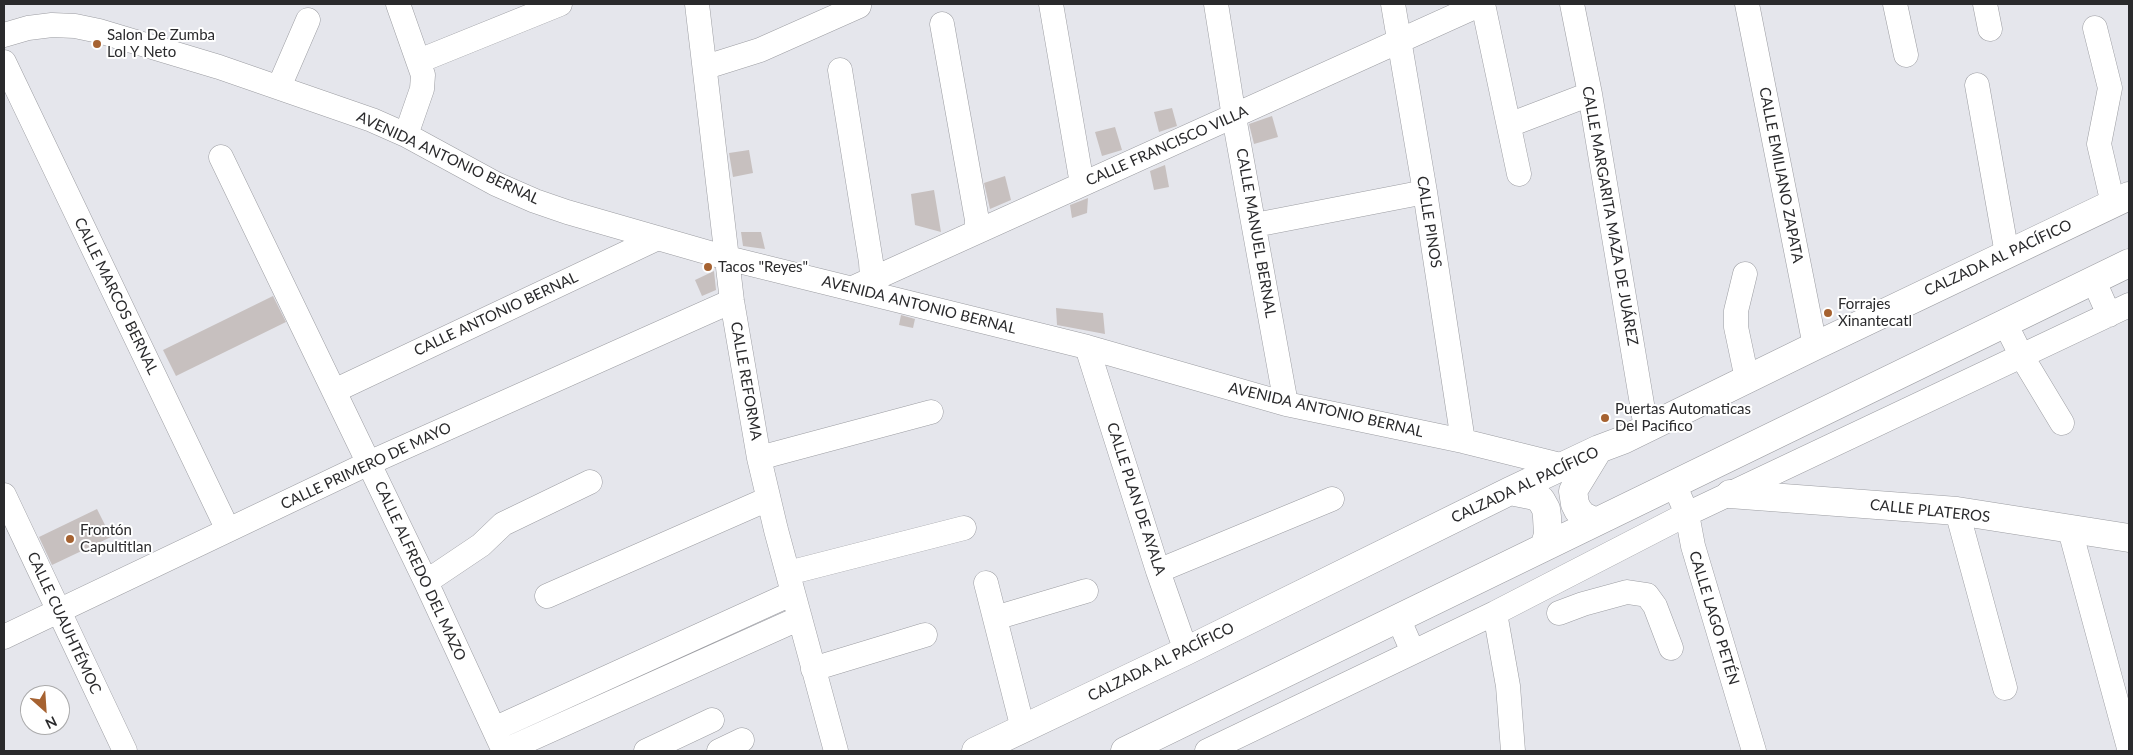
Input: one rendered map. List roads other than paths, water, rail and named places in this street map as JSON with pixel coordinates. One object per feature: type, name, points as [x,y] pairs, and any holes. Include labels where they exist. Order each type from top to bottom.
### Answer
[{"type":"main road","name":"CALZADA AL PACÍFICO","points":[[976,751],[1186,651],[1510,491],[1646,428],[2121,200]]},
{"type":"main road","points":[[1125,751],[1544,547],[1675,486],[2004,323],[2129,264]]},
{"type":"main road","points":[[1586,527],[1583,516],[1578,510],[1573,490],[1599,449]]},
{"type":"main road","points":[[1510,491],[1535,496],[1544,505],[1548,526],[1544,547]]},
{"type":"main road","name":"CALLE PLATEROS","points":[[1730,494],[1957,511],[2129,538]]},
{"type":"street","points":[[398,4],[423,74],[422,88],[406,136]]},
{"type":"street","points":[[419,61],[560,4]]},
{"type":"street","name":"CALLE REFORMA","points":[[697,4],[706,67],[726,258],[759,458],[768,499],[836,751]]},
{"type":"street","points":[[1051,4],[1082,184]]},
{"type":"street","name":"CALLE MANUEL BERNAL","points":[[1216,4],[1234,117],[1286,404]]},
{"type":"street","name":"CALLE PINOS","points":[[1393,4],[1425,192],[1463,441]]},
{"type":"street","points":[[1482,4],[1510,125],[1519,174]]},
{"type":"street","name":"CALLE FRANCISCO VILLA","points":[[862,283],[1482,4]]},
{"type":"street","name":"CALLE MARGARITA MAZA DE JUÁREZ","points":[[1572,4],[1590,94],[1646,428]]},
{"type":"street","name":"CALLE EMILIANO ZAPATA","points":[[1747,4],[1815,346]]},
{"type":"street","points":[[1895,4],[1906,55]]},
{"type":"street","points":[[1985,4],[1990,29]]},
{"type":"street","points":[[706,67],[760,50],[858,6]]},
{"type":"street","points":[[279,87],[308,20]]},
{"type":"street","points":[[942,24],[977,220],[977,231]]},
{"type":"street","name":"AVENIDA ANTONIO BERNAL","points":[[4,35],[28,28],[75,26],[99,31],[219,67],[372,120],[469,170],[535,200],[567,212],[726,258],[862,283],[1286,404],[1463,441],[1564,466]]},
{"type":"street","points":[[2095,28],[2110,88],[2100,144],[2121,200]]},
{"type":"street","name":"CALLE MARCOS BERNAL","points":[[4,62],[228,530]]},
{"type":"street","points":[[840,70],[871,262],[862,283]]},
{"type":"street","points":[[1977,85],[2007,254]]},
{"type":"street","points":[[1510,125],[1590,94]]},
{"type":"street","name":"CALLE ALFREDO DEL MAZO","points":[[221,156],[426,582],[504,751]]},
{"type":"street","points":[[1254,225],[1425,192]]},
{"type":"street","name":"CALLE ANTONIO BERNAL","points":[[334,391],[658,238]]},
{"type":"street","points":[[1745,274],[1736,311],[1736,326],[1747,379]]},
{"type":"street","points":[[1207,751],[1495,613],[1687,514],[2119,310],[2094,281]]},
{"type":"street","name":"CALLE PRIMERO DE MAYO","points":[[4,637],[369,463],[732,301]]},
{"type":"street","points":[[2004,323],[2062,423]]},
{"type":"street","name":"CALLE PLAN DE AYALA","points":[[1087,347],[1158,571],[1186,651]]},
{"type":"street","points":[[1912,369],[1928,400]]},
{"type":"street","points":[[759,458],[931,412]]},
{"type":"street","points":[[426,582],[481,545],[503,524],[590,482]]},
{"type":"street","name":"CALLE LAGO PETÉN","points":[[1675,486],[1687,514],[1693,546],[1754,751]]},
{"type":"street","name":"CALLE CUAUHTÉMOC","points":[[4,495],[125,751]]},
{"type":"street","points":[[547,596],[768,499]]},
{"type":"street","points":[[1158,571],[1332,499]]},
{"type":"street","points":[[1957,511],[2005,688]]},
{"type":"street","points":[[1583,604],[1582,568],[1586,527]]},
{"type":"street","points":[[494,729],[791,583],[964,528]]},
{"type":"street","points":[[2070,530],[2129,748]]},
{"type":"street","points":[[986,583],[1023,729]]},
{"type":"street","points":[[995,618],[1086,591]]},
{"type":"street","points":[[1559,613],[1583,604],[1627,592],[1647,595],[1655,606],[1671,648]]},
{"type":"street","points":[[1495,613],[1508,686],[1514,751]]},
{"type":"street","points":[[504,751],[800,618]]},
{"type":"street","points":[[1398,618],[1414,652]]},
{"type":"street","points":[[813,669],[925,635]]},
{"type":"street","points":[[1231,699],[1246,732]]},
{"type":"street","points":[[646,751],[712,720]]},
{"type":"street","points":[[720,751],[742,740]]},
{"type":"place","name":"Salon De Zumba Lol Y Neto","points":[[97,44]]},
{"type":"place","name":"Tacos \"Reyes\"","points":[[708,267]]},
{"type":"place","name":"Forrajes Xinantecatl","points":[[1828,313]]},
{"type":"place","name":"Puertas Automaticas Del Pacifico","points":[[1605,418]]},
{"type":"place","name":"Frontón Capultitlan","points":[[70,539]]}]
